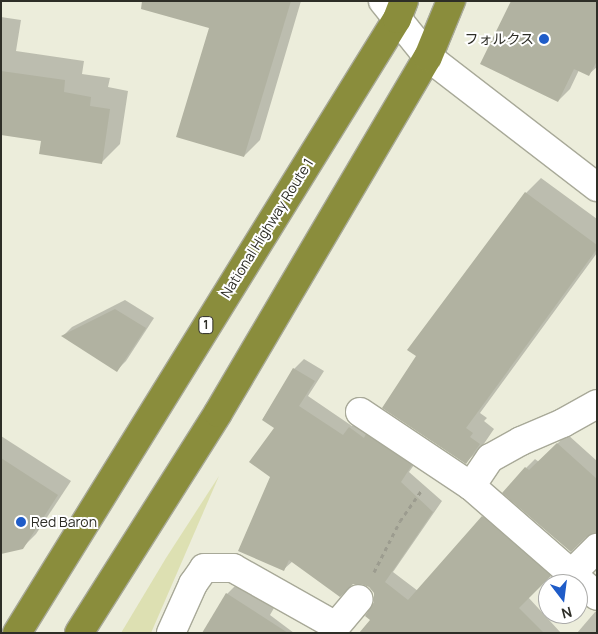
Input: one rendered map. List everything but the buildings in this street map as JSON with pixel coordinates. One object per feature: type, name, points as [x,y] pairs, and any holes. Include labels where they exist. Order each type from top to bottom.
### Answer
[{"type":"highway","points":[[79,633],[218,413],[428,57],[451,1]]},
{"type":"highway","name":"National Highway Route 1","points":[[17,633],[395,7]]},
{"type":"street","points":[[395,7],[428,57],[597,187]]},
{"type":"street","points":[[471,486],[490,458],[521,441],[564,423],[597,404]]},
{"type":"street","points":[[360,412],[471,486],[571,574],[597,548]]},
{"type":"street","points":[[171,633],[193,584],[204,568],[234,568],[336,626],[360,599]]},
{"type":"path","points":[[360,599],[400,521],[440,465]]},
{"type":"green space","points":[[219,476],[151,633],[121,633],[166,558]]},
{"type":"place","name":"フォルクス","points":[[544,39]]},
{"type":"place","name":"Red Baron","points":[[21,522]]}]
